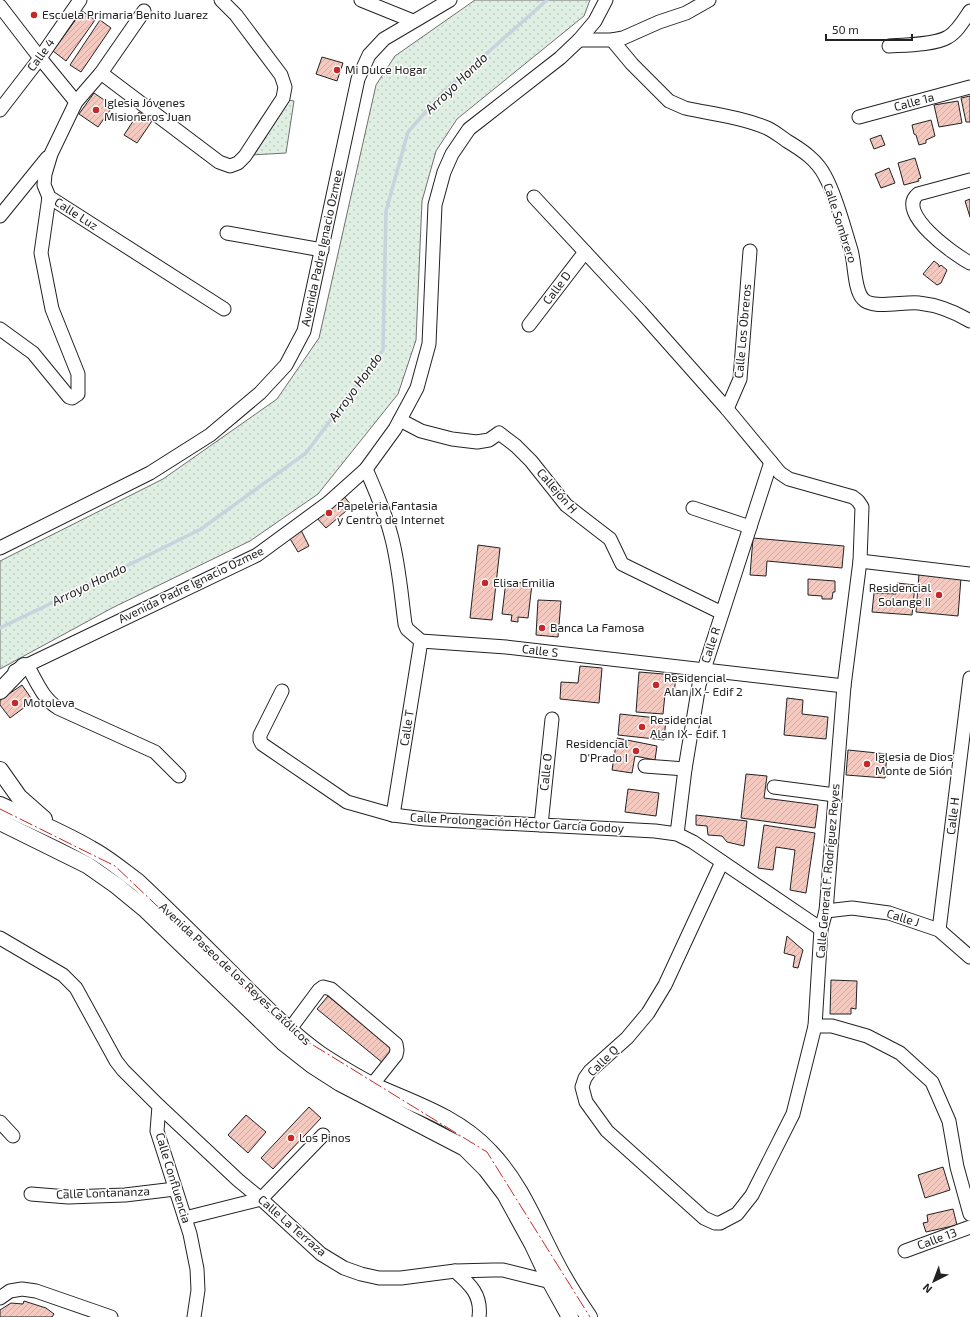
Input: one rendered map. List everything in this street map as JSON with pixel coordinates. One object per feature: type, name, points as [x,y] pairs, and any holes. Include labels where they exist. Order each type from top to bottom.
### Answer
[{"type":"main road","points":[[0,691],[26,665]]},
{"type":"main road","points":[[0,770],[19,797],[59,832]]},
{"type":"main road","name":"Avenida Paseo de los Reyes Católicos","points":[[0,804],[92,849],[138,882],[247,989],[320,1054],[347,1072],[454,1122],[474,1136],[504,1168],[526,1202],[570,1317]]},
{"type":"main road","name":"Avenida Paseo de los Reyes Católicos","points":[[0,822],[87,865],[117,886],[145,909],[284,1043],[312,1065],[340,1083],[465,1148],[486,1169],[505,1194],[533,1245],[556,1278],[589,1317]]},
{"type":"street","name":"Calle 4","points":[[0,110],[40,58],[80,0]]},
{"type":"street","points":[[102,74],[219,162],[230,166],[238,163],[245,156],[283,98],[284,88],[280,75],[236,15],[221,0]]},
{"type":"street","points":[[361,0],[413,21]]},
{"type":"street","name":"Avenida Padre Ignacio Ozmee","points":[[0,548],[150,473],[210,435],[260,393],[286,365],[304,331],[358,79],[369,55],[384,39],[450,0]]},
{"type":"street","name":"Avenida Padre Ignacio Ozmee","points":[[0,680],[26,665],[257,555],[328,503],[366,469],[395,429],[417,388],[429,344],[435,205],[444,172],[452,154],[469,129],[560,58],[579,40],[595,21],[606,0]]},
{"type":"street","points":[[579,40],[612,40],[623,38],[659,22],[686,13],[709,0]]},
{"type":"street","points":[[0,6],[76,102]]},
{"type":"street","name":"Calle Luz","points":[[144,11],[102,74],[76,102],[51,154],[45,174],[44,185],[49,197],[224,309]]},
{"type":"street","points":[[889,46],[937,42],[948,37],[956,30],[970,11]]},
{"type":"street","name":"Calle Sombrero","points":[[612,40],[632,64],[669,101],[685,108],[748,121],[769,129],[798,147],[813,159],[824,174],[833,195],[852,253],[857,288],[862,299],[867,303],[879,305],[918,303],[960,315],[970,321]]},
{"type":"street","name":"Calle 1a","points":[[859,118],[970,87]]},
{"type":"street","points":[[0,216],[51,154]]},
{"type":"street","points":[[970,180],[918,194],[912,201],[914,214],[920,223],[943,243],[970,263]]},
{"type":"street","points":[[0,329],[33,353],[69,397],[72,398],[78,394],[78,374],[52,309],[41,252],[49,197]]},
{"type":"street","points":[[534,197],[727,409],[771,462]]},
{"type":"street","points":[[227,232],[322,250]]},
{"type":"street","name":"Calle Los Obreros","points":[[727,409],[740,379],[750,251]]},
{"type":"street","name":"Calle D","points":[[529,325],[585,252]]},
{"type":"street","name":"Callejón H","points":[[400,420],[421,431],[452,439],[477,442],[489,440],[499,433],[516,446],[531,461],[566,505],[610,539],[622,564],[722,613]]},
{"type":"street","name":"Calle General F. Rodríguez Reyes","points":[[720,1223],[737,1214],[752,1195],[790,1120],[816,1026],[821,929],[826,911],[844,686],[860,561],[862,507],[858,501],[853,496],[789,479],[780,473],[771,462]]},
{"type":"street","name":"Calle R","points":[[677,834],[685,769],[699,685],[771,462]]},
{"type":"street","points":[[366,469],[391,534],[398,566],[405,624],[407,629],[421,641]]},
{"type":"street","points":[[693,508],[750,527]]},
{"type":"street","points":[[860,561],[970,574]]},
{"type":"street","name":"Calle S","points":[[421,641],[506,647],[703,671],[844,686]]},
{"type":"street","name":"Calle T","points":[[393,815],[421,641]]},
{"type":"street","points":[[26,665],[46,698],[51,703],[58,708],[155,752],[179,776]]},
{"type":"street","name":"Calle H","points":[[939,930],[970,678]]},
{"type":"street","name":"Calle Prolongación Héctor García Godoy","points":[[282,692],[260,735],[262,744],[347,802],[393,815],[424,819],[655,831],[677,834],[693,842],[821,929]]},
{"type":"street","name":"Calle O","points":[[541,825],[552,719]]},
{"type":"street","points":[[645,766],[685,769]]},
{"type":"street","points":[[774,787],[835,795]]},
{"type":"street","name":"Calle Q","points":[[720,1223],[715,1223],[704,1218],[607,1130],[586,1102],[582,1087],[585,1078],[590,1071],[627,1038],[648,1013],[665,985],[722,862]]},
{"type":"street","name":"Calle J","points":[[826,911],[852,908],[889,913],[939,930],[967,953]]},
{"type":"street","points":[[0,938],[63,975],[70,981],[76,988],[116,1061],[159,1106]]},
{"type":"street","points":[[290,1028],[319,990],[323,987],[331,989],[396,1044],[396,1055],[372,1085]]},
{"type":"street","points":[[816,1026],[832,1026],[867,1036],[900,1053],[932,1082],[950,1121],[957,1167],[970,1214]]},
{"type":"street","name":"Calle La Terraza","points":[[159,1106],[238,1180],[322,1254],[344,1268],[379,1278],[401,1278],[455,1271],[503,1270],[556,1278]]},
{"type":"street","name":"Calle Confluencia","points":[[159,1106],[157,1131],[190,1234],[196,1269],[198,1290],[194,1317]]},
{"type":"street","points":[[0,1122],[13,1136]]},
{"type":"street","points":[[185,1218],[261,1199],[323,1135]]},
{"type":"street","name":"Calle Lontananza","points":[[31,1194],[68,1197],[125,1195],[175,1189]]},
{"type":"street","name":"Calle 13","points":[[905,1251],[970,1228]]},
{"type":"street","points":[[455,1271],[471,1285],[478,1299],[480,1311],[479,1317]]},
{"type":"street","points":[[0,1298],[10,1291],[22,1289],[36,1291],[111,1317]]},
{"type":"green space","points":[[475,0],[590,0],[584,16],[457,119],[436,151],[422,201],[416,340],[398,394],[318,494],[250,541],[112,608],[0,669],[0,561],[163,479],[277,399],[319,338],[376,85],[395,56]]},
{"type":"green space","points":[[288,100],[294,101],[286,153],[251,155]]},
{"type":"building","points":[[82,11],[95,20],[66,61],[53,51]]},
{"type":"building","points":[[100,20],[111,28],[81,72],[70,65]]},
{"type":"building","points":[[322,57],[343,63],[337,81],[316,74]]},
{"type":"building","name":"Iglesia Jóvenes Misioneros Juan","points":[[94,93],[113,106],[98,127],[79,114]]},
{"type":"building","points":[[970,96],[970,122],[966,122],[961,98]]},
{"type":"building","points":[[958,101],[962,123],[939,127],[934,105]]},
{"type":"building","points":[[139,112],[152,121],[137,143],[124,135]]},
{"type":"building","points":[[931,120],[935,136],[926,140],[926,143],[919,145],[912,125]]},
{"type":"building","points":[[881,135],[885,145],[874,149],[870,139]]},
{"type":"building","points":[[915,158],[921,178],[918,179],[919,181],[904,185],[898,163]]},
{"type":"building","points":[[889,168],[895,183],[881,188],[875,174]]},
{"type":"building","points":[[970,199],[970,217],[965,201]]},
{"type":"building","points":[[934,261],[939,265],[939,267],[941,265],[947,270],[941,283],[937,285],[923,274]]},
{"type":"building","points":[[342,494],[352,506],[326,528],[315,516]]},
{"type":"building","points":[[301,530],[309,546],[298,552],[289,537]]},
{"type":"building","points":[[753,538],[844,546],[842,568],[767,561],[766,576],[750,575]]},
{"type":"building","name":"Elisa Emilia","points":[[478,545],[500,548],[492,620],[470,618]]},
{"type":"building","name":"Residencial Solange II","points":[[919,574],[961,578],[958,616],[916,612]]},
{"type":"building","points":[[808,579],[835,581],[835,592],[833,592],[832,599],[822,599],[822,596],[808,595]]},
{"type":"building","points":[[506,581],[532,584],[528,618],[518,617],[518,622],[511,621],[512,615],[502,614]]},
{"type":"building","points":[[897,583],[915,585],[912,615],[872,612],[874,593],[896,594]]},
{"type":"building","points":[[538,600],[561,601],[558,637],[536,635]]},
{"type":"building","points":[[580,666],[602,668],[599,703],[560,699],[561,682],[578,683]]},
{"type":"building","name":"Residencial Alan IX - Edif 2","points":[[639,672],[676,675],[674,695],[665,694],[663,714],[636,712]]},
{"type":"building","name":"Motoleva","points":[[22,685],[33,701],[10,718],[0,705],[0,700]]},
{"type":"building","points":[[787,698],[803,700],[802,714],[828,717],[826,739],[784,735]]},
{"type":"building","name":"Residencial Alan IX- Edif. 1","points":[[620,714],[666,719],[664,740],[618,735]]},
{"type":"building","name":"Residencial D'Prado I","points":[[617,738],[657,746],[655,760],[635,756],[632,773],[612,770]]},
{"type":"building","name":"Iglesia de Dios Monte de Sión","points":[[848,750],[887,754],[885,778],[846,775]]},
{"type":"building","points":[[746,774],[767,776],[764,798],[818,805],[815,828],[741,818]]},
{"type":"building","points":[[628,789],[659,793],[656,816],[625,812]]},
{"type":"building","points":[[696,815],[747,821],[744,846],[727,842],[722,836],[708,835],[707,826],[696,825]]},
{"type":"building","points":[[764,825],[815,833],[806,893],[790,890],[795,850],[776,847],[773,870],[758,868]]},
{"type":"building","points":[[787,936],[803,950],[798,968],[793,967],[795,956],[784,953]]},
{"type":"building","points":[[831,980],[857,981],[856,1009],[851,1008],[851,1014],[830,1014]]},
{"type":"building","points":[[328,996],[400,1055],[389,1068],[317,1009]]},
{"type":"building","name":"Los Pinos","points":[[309,1107],[321,1118],[273,1169],[261,1158]]},
{"type":"building","points":[[246,1115],[266,1132],[248,1153],[228,1135]]},
{"type":"building","points":[[943,1167],[950,1190],[925,1198],[918,1175]]},
{"type":"building","points":[[953,1209],[957,1225],[926,1232],[923,1223],[928,1222],[927,1215]]},
{"type":"building","points":[[24,1301],[46,1308],[54,1314],[52,1317],[0,1317],[0,1310],[11,1303],[23,1304]]},
{"type":"waterway","name":"Arroyo Hondo","points":[[0,628],[201,529],[306,453],[383,350],[386,211],[408,132],[442,93],[547,0]]},
{"type":"power","points":[[0,809],[115,866],[287,1029],[487,1152],[590,1317]]},
{"type":"place","name":"Escuela Primaria Benito Juarez","points":[[34,15]]},
{"type":"place","name":"Mi Dulce Hogar","points":[[337,70]]},
{"type":"place","name":"Iglesia Jóvenes Misioneros Juan","points":[[96,110]]},
{"type":"place","name":"Papeleria Fantasia y Centro de Internet","points":[[329,513]]},
{"type":"place","name":"Elisa Emilia","points":[[485,583]]},
{"type":"place","name":"Residencial Solange II","points":[[939,595]]},
{"type":"place","name":"Banca La Famosa","points":[[542,628]]},
{"type":"place","name":"Residencial Alan IX - Edif 2","points":[[656,685]]},
{"type":"place","name":"Motoleva","points":[[15,703]]},
{"type":"place","name":"Residencial Alan IX- Edif. 1","points":[[642,727]]},
{"type":"place","name":"Residencial D'Prado I","points":[[636,751]]},
{"type":"place","name":"Iglesia de Dios Monte de Sión","points":[[867,764]]},
{"type":"place","name":"Los Pinos","points":[[291,1138]]}]
